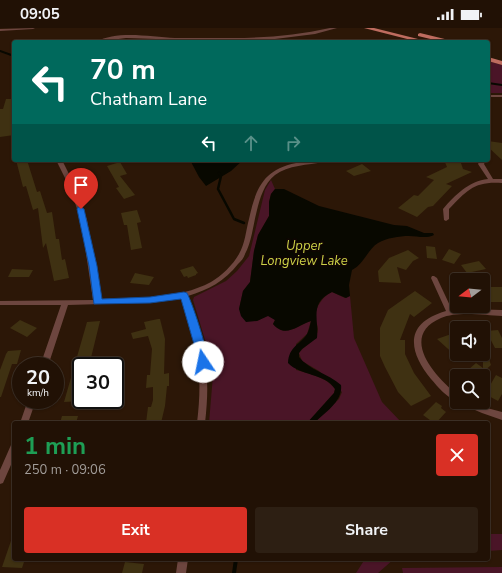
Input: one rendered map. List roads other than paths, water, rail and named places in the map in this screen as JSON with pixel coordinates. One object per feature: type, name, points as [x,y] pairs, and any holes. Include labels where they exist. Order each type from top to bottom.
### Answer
[{"type":"main road","points":[[367,28],[419,40]]},
{"type":"main road","points":[[392,28],[443,40]]},
{"type":"main road","points":[[490,53],[502,56]]},
{"type":"main road","points":[[490,60],[502,63]]},
{"type":"street","points":[[0,30],[33,28]]},
{"type":"street","points":[[110,40],[122,38],[272,39],[300,36],[335,28]]},
{"type":"street","points":[[490,96],[502,96]]},
{"type":"street","points":[[60,162],[72,186],[84,220],[97,302]]},
{"type":"street","points":[[0,303],[65,304],[150,300],[184,295],[198,291],[218,280],[237,263],[245,250],[260,189],[268,177],[286,168],[314,162]]},
{"type":"street","points":[[482,162],[481,164],[491,180]]},
{"type":"street","points":[[446,220],[446,209],[467,188],[474,184],[491,180],[502,181]]},
{"type":"street","points":[[434,278],[450,313],[439,316],[425,324],[421,329],[417,344],[419,355],[424,365],[433,378],[450,392]]},
{"type":"street","points":[[184,295],[200,344],[204,368],[205,389],[201,421]]},
{"type":"street","points":[[47,357],[65,304]]},
{"type":"street","points":[[490,313],[502,313]]},
{"type":"street","points":[[25,421],[29,409]]},
{"type":"street","points":[[479,409],[502,416]]},
{"type":"street","points":[[0,480],[12,453]]},
{"type":"street","points":[[181,573],[183,561]]},
{"type":"water","points":[[191,162],[241,162],[231,171],[206,186]]},
{"type":"water","name":"Upper Longview Lake","points":[[275,189],[284,189],[319,206],[394,225],[407,226],[424,233],[433,233],[434,235],[425,237],[397,237],[378,243],[371,249],[360,264],[352,270],[349,285],[350,296],[346,298],[332,292],[320,301],[317,312],[317,338],[302,349],[299,353],[299,357],[314,369],[341,385],[341,391],[333,406],[316,421],[309,421],[334,393],[335,389],[325,380],[299,370],[288,363],[290,353],[307,334],[311,321],[287,331],[278,328],[273,324],[275,320],[268,316],[257,321],[246,322],[241,316],[239,309],[243,291],[250,282],[254,251],[258,235],[269,216],[269,202],[271,194]]},
{"type":"waterway","points":[[0,51],[12,55]]},
{"type":"waterway","points":[[490,83],[502,85]]},
{"type":"waterway","points":[[219,173],[221,176],[218,189],[234,219],[244,223]]},
{"type":"waterway","points":[[234,573],[236,561]]}]
